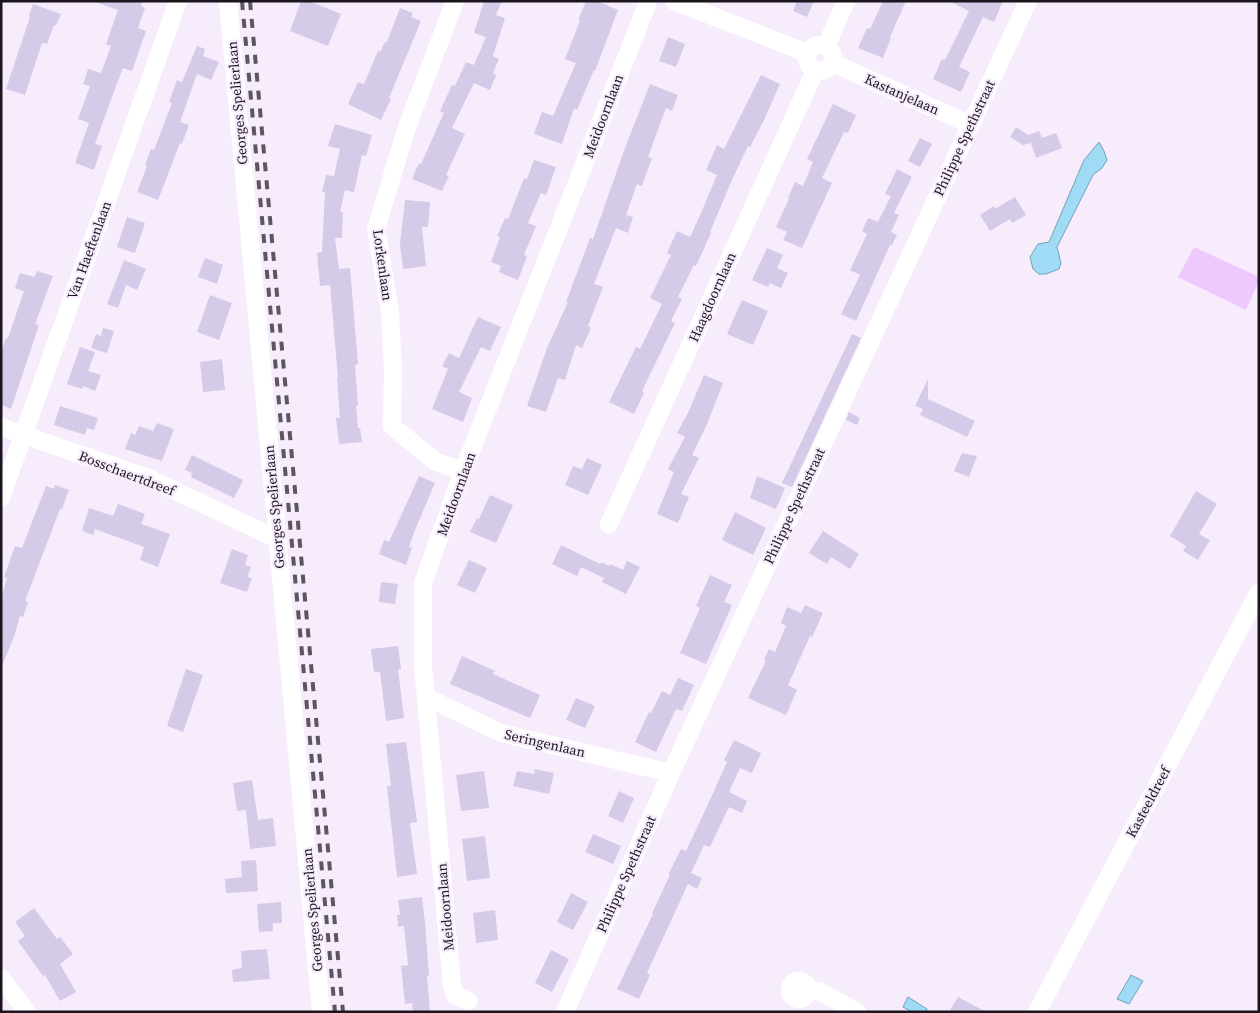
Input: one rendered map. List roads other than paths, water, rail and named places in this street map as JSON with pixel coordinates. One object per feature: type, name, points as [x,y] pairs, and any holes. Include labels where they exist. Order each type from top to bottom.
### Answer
[{"type":"street","name":"Van Haeftenlaan","points":[[1,498],[178,1]]},
{"type":"street","name":"Georges Spelierlaan","points":[[228,1],[321,1012]]},
{"type":"street","name":"Lorkenlaan","points":[[455,1],[407,127],[376,229],[390,311],[393,370],[392,426],[436,462],[463,471]]},
{"type":"street","points":[[674,1],[807,53]]},
{"type":"street","points":[[826,46],[846,1]]},
{"type":"street","name":"Philippe Spethstraat","points":[[565,1012],[671,773],[1028,1]]},
{"type":"street","name":"Meidoornlaan","points":[[469,1001],[455,995],[452,985],[423,666],[423,583],[463,471],[650,2]]},
{"type":"street","points":[[814,46],[826,46],[833,52],[833,63],[824,71],[814,71],[807,63],[807,53],[814,46]]},
{"type":"street","name":"Kastanjelaan","points":[[833,63],[971,124]]},
{"type":"street","name":"Haagdoornlaan","points":[[609,524],[814,71]]},
{"type":"street","name":"Bosschaertdreef","points":[[1,427],[148,478],[277,539]]},
{"type":"street","name":"Kasteeldreef","points":[[1037,1012],[1259,592]]},
{"type":"street","name":"Seringenlaan","points":[[426,697],[501,733],[671,773]]},
{"type":"street","points":[[1,978],[27,1012]]},
{"type":"street","points":[[808,990],[819,991],[858,1012]]},
{"type":"water","points":[[1099,142],[1107,160],[1102,168],[1093,175],[1057,247],[1061,263],[1059,269],[1046,274],[1039,274],[1033,269],[1030,257],[1038,244],[1049,242],[1084,160]]},
{"type":"water","points":[[1131,975],[1143,981],[1129,1004],[1117,999]]},
{"type":"water","points":[[908,997],[927,1009],[927,1012],[912,1012],[903,1007]]},
{"type":"railway","points":[[242,1],[335,1012]]},
{"type":"railway","points":[[250,1],[343,1012]]}]
